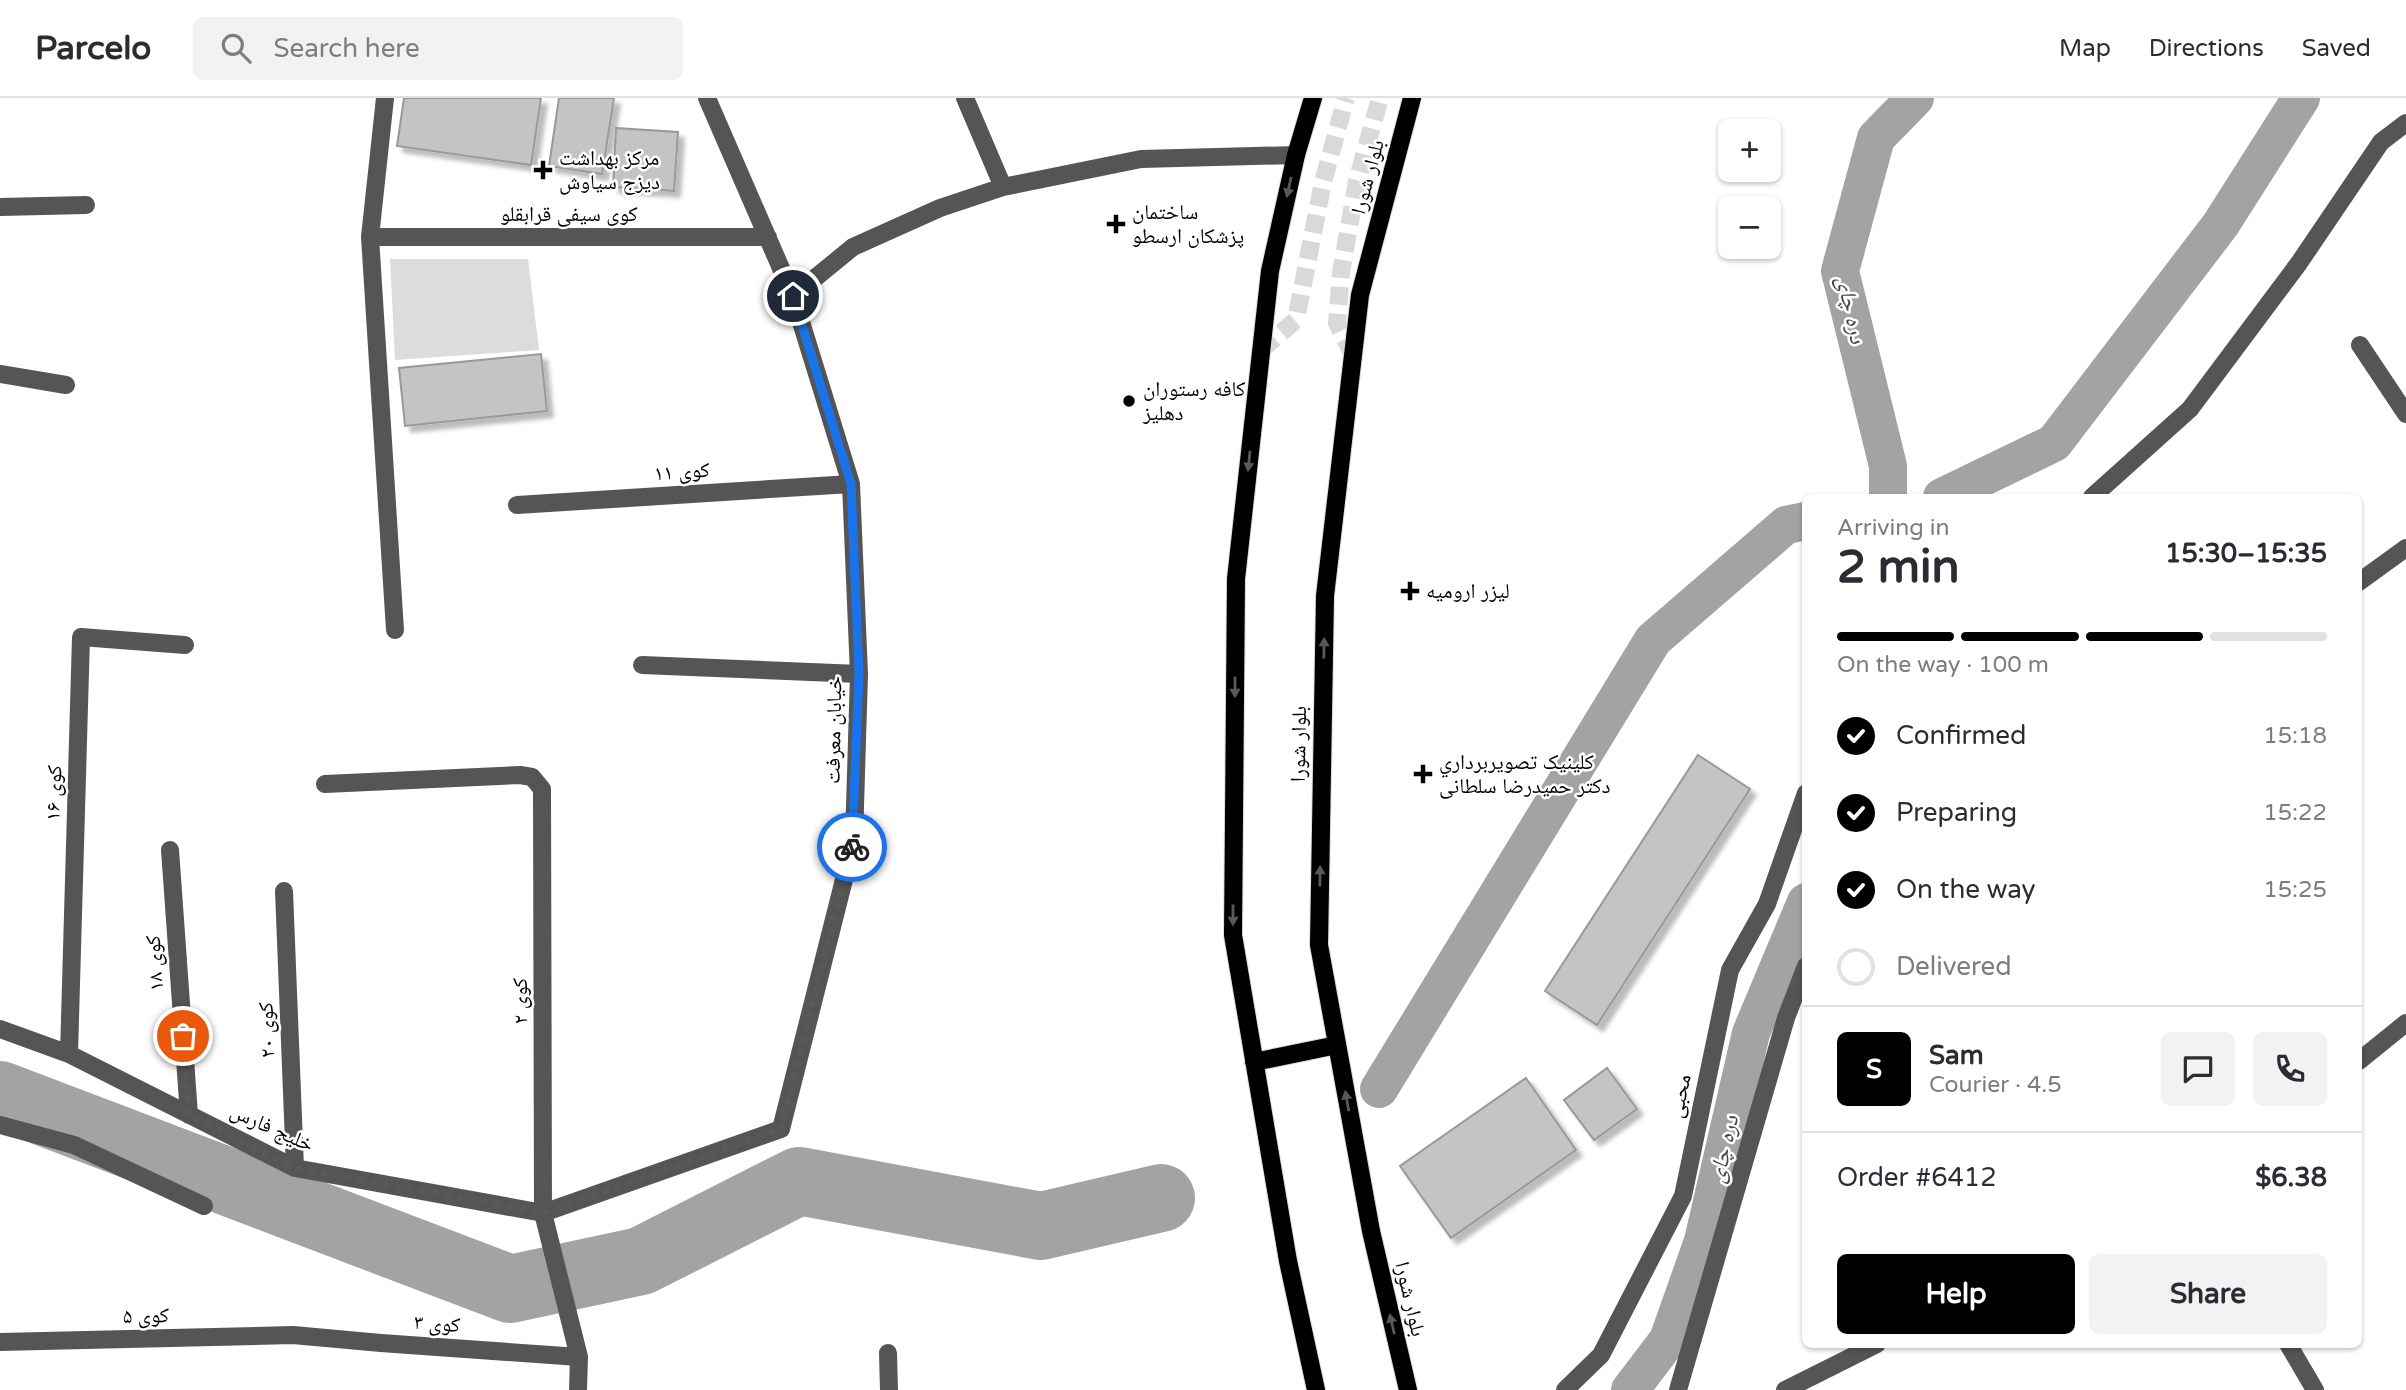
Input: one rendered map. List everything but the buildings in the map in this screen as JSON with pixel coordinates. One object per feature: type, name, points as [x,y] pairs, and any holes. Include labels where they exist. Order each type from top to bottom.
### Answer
[{"type":"main road","points":[[1313,98],[1296,155],[1270,271],[1236,579],[1233,935],[1288,1261],[1316,1390]]},
{"type":"main road","name":"بلوار شورا","points":[[1408,1390],[1371,1231],[1318,945],[1325,596],[1360,295],[1412,98]]},
{"type":"main road","points":[[1254,1062],[1337,1045]]},
{"type":"street","points":[[385,98],[369,237],[395,630]]},
{"type":"street","name":"خیابان معرفت","points":[[543,1213],[781,1129],[854,840],[859,674],[851,484],[793,296],[707,98]]},
{"type":"street","points":[[965,98],[1003,187]]},
{"type":"street","points":[[2095,494],[2190,409],[2299,263],[2381,142],[2406,123]]},
{"type":"street","points":[[793,296],[853,247],[940,208],[1003,187],[1141,159],[1296,155]]},
{"type":"street","points":[[0,207],[86,205]]},
{"type":"street","name":"کوی سیفی قرابقلو","points":[[369,237],[768,237]]},
{"type":"street","points":[[2360,345],[2406,414]]},
{"type":"street","points":[[0,374],[66,385]]},
{"type":"street","name":"کوی ۱۱","points":[[517,505],[851,484]]},
{"type":"street","points":[[2362,580],[2406,548]]},
{"type":"street","name":"کوی ۱۶","points":[[69,1054],[81,637],[185,645]]},
{"type":"street","points":[[642,665],[859,674]]},
{"type":"street","name":"کوی ۲","points":[[325,784],[520,775],[532,777],[542,789],[543,1213],[579,1357],[578,1390]]},
{"type":"street","name":"محبی","points":[[1565,1390],[1601,1355],[1682,1196],[1730,970],[1767,904],[1802,804]]},
{"type":"street","name":"کوی ۱۸","points":[[170,850],[189,1115]]},
{"type":"street","name":"کوی ۲۰","points":[[284,891],[295,1168]]},
{"type":"street","points":[[1678,1390],[1786,1018],[1802,976]]},
{"type":"street","points":[[2362,1059],[2406,1023]]},
{"type":"street","name":"خلیج فارس","points":[[0,1029],[69,1054],[295,1168],[543,1213]]},
{"type":"street","points":[[0,1125],[74,1144],[204,1206]]},
{"type":"street","name":"کوی ۳","points":[[293,1335],[579,1357]]},
{"type":"street","name":"کوی ۵","points":[[0,1342],[293,1335]]},
{"type":"street","points":[[1785,1390],[1869,1348]]},
{"type":"street","points":[[2290,1348],[2315,1390]]},
{"type":"street","points":[[888,1353],[888,1390]]},
{"type":"shaded area","points":[[390,259],[528,259],[539,350],[395,360]]},
{"type":"waterway","name":"دره چای","points":[[1888,494],[1888,466],[1840,271],[1876,138],[1915,98]]},
{"type":"waterway","points":[[1948,494],[2054,443],[2221,224],[2301,98]]},
{"type":"waterway","points":[[1379,1089],[1653,640],[1786,525],[1802,522]]},
{"type":"waterway","name":"دره چای","points":[[1630,1390],[1668,1340],[1703,1241],[1751,1033],[1802,912]]},
{"type":"waterway","points":[[0,1095],[510,1289],[641,1261],[799,1181],[1041,1226],[1161,1198]]},
{"type":"tunnel","points":[[1261,350],[1296,320],[1323,182],[1346,98]]},
{"type":"tunnel","points":[[1353,355],[1337,323],[1341,273],[1357,181],[1380,98]]},
{"type":"way so far","points":[[183,1036],[189,1115],[295,1168],[543,1213],[781,1129],[852,847]]},
{"type":"place","name":"مرکز بهداشت دیزج سیاوش","points":[[543,170]]},
{"type":"place","name":"ساختمان پزشکان ارسطو","points":[[1116,224]]},
{"type":"place","name":"کافه رستوران دهلیز","points":[[1129,401]]},
{"type":"place","name":"لیزر ارومیه","points":[[1410,591]]},
{"type":"place","name":"کلینیک تصويربرداري دکتر حمیدرضا سلطانی","points":[[1423,774]]},
{"type":"route","points":[[793,296],[851,484],[859,674],[852,847]]}]
